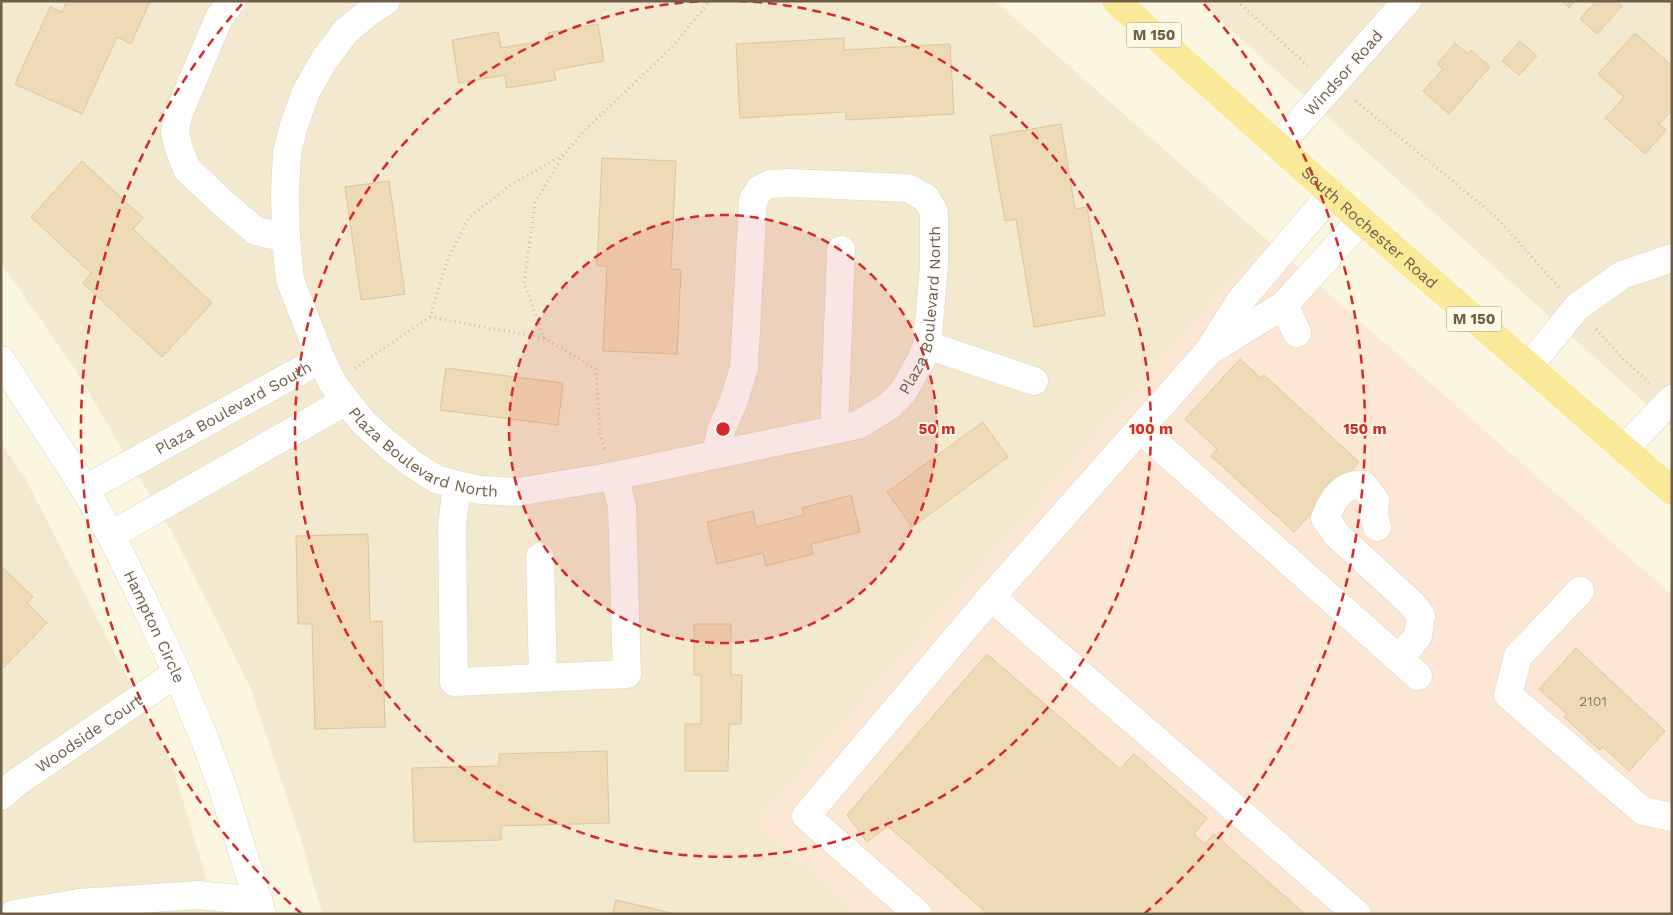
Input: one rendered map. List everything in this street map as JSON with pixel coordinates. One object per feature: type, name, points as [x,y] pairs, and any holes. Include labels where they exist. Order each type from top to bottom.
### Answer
[{"type":"main road","name":"South Rochester Road","points":[[1116,1],[1361,220],[1672,491]]},
{"type":"street","points":[[232,1],[219,18],[178,114],[175,131],[178,146],[188,169],[225,205],[256,231],[286,238]]},
{"type":"street","name":"Plaza Boulevard South","points":[[85,489],[333,381],[290,280],[286,238],[285,191],[287,153],[294,125],[306,92],[324,60],[346,31],[386,1]]},
{"type":"street","name":"Windsor Road","points":[[1278,146],[1407,1]]},
{"type":"street","name":"Plaza Boulevard North","points":[[111,535],[333,381],[364,423],[410,463],[436,478],[481,490],[517,492],[614,476],[858,425],[889,406],[903,392],[914,374],[927,345],[934,266],[934,212],[926,198],[908,188],[790,183],[770,184],[760,189],[753,200],[744,368],[733,403],[721,430],[716,454]]},
{"type":"street","points":[[918,914],[806,816],[991,597],[1208,352],[1241,300],[1332,193]]},
{"type":"street","points":[[1208,352],[1284,305],[1361,220]]},
{"type":"street","points":[[834,430],[841,250]]},
{"type":"street","points":[[1529,366],[1577,307],[1622,275],[1672,258]]},
{"type":"street","points":[[1284,305],[1298,333]]},
{"type":"street","points":[[927,345],[1034,381]]},
{"type":"street","name":"Hampton Circle","points":[[1,360],[85,489],[111,535],[177,674],[223,789],[261,908]]},
{"type":"street","points":[[1624,449],[1671,400]]},
{"type":"street","points":[[1140,429],[1408,668],[1418,636],[1421,616],[1412,604],[1337,535],[1325,518],[1332,503],[1344,490],[1354,484],[1364,486],[1375,500],[1374,513],[1377,527]]},
{"type":"street","points":[[457,485],[452,526],[454,682],[627,674],[622,506],[614,476]]},
{"type":"street","points":[[540,557],[543,678]]},
{"type":"street","points":[[1580,591],[1518,656],[1508,695],[1644,811],[1672,817]]},
{"type":"street","points":[[991,597],[1357,914]]},
{"type":"street","name":"Woodside Court","points":[[6,783],[177,674]]},
{"type":"street","points":[[14,914],[79,903],[198,895],[261,908]]},
{"type":"path","points":[[544,338],[524,283],[535,203],[563,155],[584,130],[672,47],[710,1]]},
{"type":"path","points":[[1237,1],[1309,67],[1333,83],[1495,216],[1623,359],[1671,400]]},
{"type":"path","points":[[333,381],[400,339],[430,317],[447,261],[469,217],[512,184],[563,155]]},
{"type":"path","points":[[430,317],[544,338],[596,369],[600,434],[614,476]]},
{"type":"shaded area","points":[[1,1],[995,1],[1267,240],[757,822],[859,914],[322,914],[301,840],[250,687],[174,536],[75,369],[1,263]]},
{"type":"shaded area","points":[[1199,1],[1672,1],[1672,427]]},
{"type":"shaded area","points":[[1267,240],[1672,595],[1672,914],[859,914],[757,822]]},
{"type":"shaded area","points":[[1,444],[23,474],[172,764],[217,914],[1,914]]},
{"type":"building","points":[[67,1],[150,1],[131,44],[117,37],[82,114],[15,84],[50,7],[62,12]]},
{"type":"building","points":[[1562,1],[1575,1],[1569,8]]},
{"type":"building","points":[[1596,1],[1617,1],[1622,6],[1597,34],[1580,19]]},
{"type":"building","points":[[598,24],[604,61],[554,70],[556,80],[507,88],[505,75],[459,83],[452,40],[498,32],[501,48],[549,40],[548,33]]},
{"type":"building","points":[[1635,33],[1672,66],[1672,110],[1659,124],[1666,130],[1645,154],[1605,118],[1624,97],[1598,74]]},
{"type":"building","points":[[844,38],[844,50],[950,44],[954,114],[846,120],[846,112],[740,118],[736,44]]},
{"type":"building","points":[[1520,41],[1537,56],[1519,75],[1502,61]]},
{"type":"building","points":[[1455,43],[1468,54],[1471,50],[1490,67],[1449,114],[1423,91],[1443,69],[1437,64]]},
{"type":"building","points":[[1061,124],[1075,209],[1087,207],[1105,315],[1034,327],[1016,219],[1005,221],[990,136]]},
{"type":"building","points":[[602,158],[676,161],[671,269],[681,270],[677,354],[603,351],[607,266],[597,266]]},
{"type":"building","points":[[82,161],[143,218],[133,229],[212,303],[162,357],[83,283],[91,273],[31,217]]},
{"type":"building","points":[[389,181],[405,294],[361,300],[345,187]]},
{"type":"building","points":[[1240,359],[1261,378],[1264,375],[1359,462],[1294,532],[1211,456],[1217,449],[1185,419]]},
{"type":"building","points":[[446,368],[563,383],[558,425],[440,410]]},
{"type":"building","points":[[983,422],[1008,457],[912,527],[887,492]]},
{"type":"building","points":[[851,495],[860,532],[811,544],[813,554],[766,566],[763,553],[717,564],[707,522],[753,511],[756,527],[804,515],[802,508]]},
{"type":"building","points":[[368,534],[370,622],[382,621],[385,727],[315,729],[312,624],[298,624],[296,536]]},
{"type":"building","points":[[1,566],[33,597],[27,603],[47,623],[3,668],[1,666]]},
{"type":"building","points":[[694,624],[731,624],[731,675],[742,675],[741,724],[729,724],[728,771],[685,771],[685,724],[701,724],[701,675],[694,675]]},
{"type":"building","points":[[1576,648],[1665,731],[1629,771],[1603,747],[1600,750],[1564,717],[1567,714],[1539,689]]},
{"type":"building","points":[[987,654],[1120,769],[1134,754],[1207,818],[1194,834],[1205,844],[1214,834],[1305,914],[988,914],[888,826],[867,842],[847,815]]},
{"type":"building","points":[[607,751],[609,823],[501,826],[501,840],[414,842],[412,768],[499,766],[499,754]]},
{"type":"building","points":[[616,900],[676,914],[619,914],[613,912]]}]
